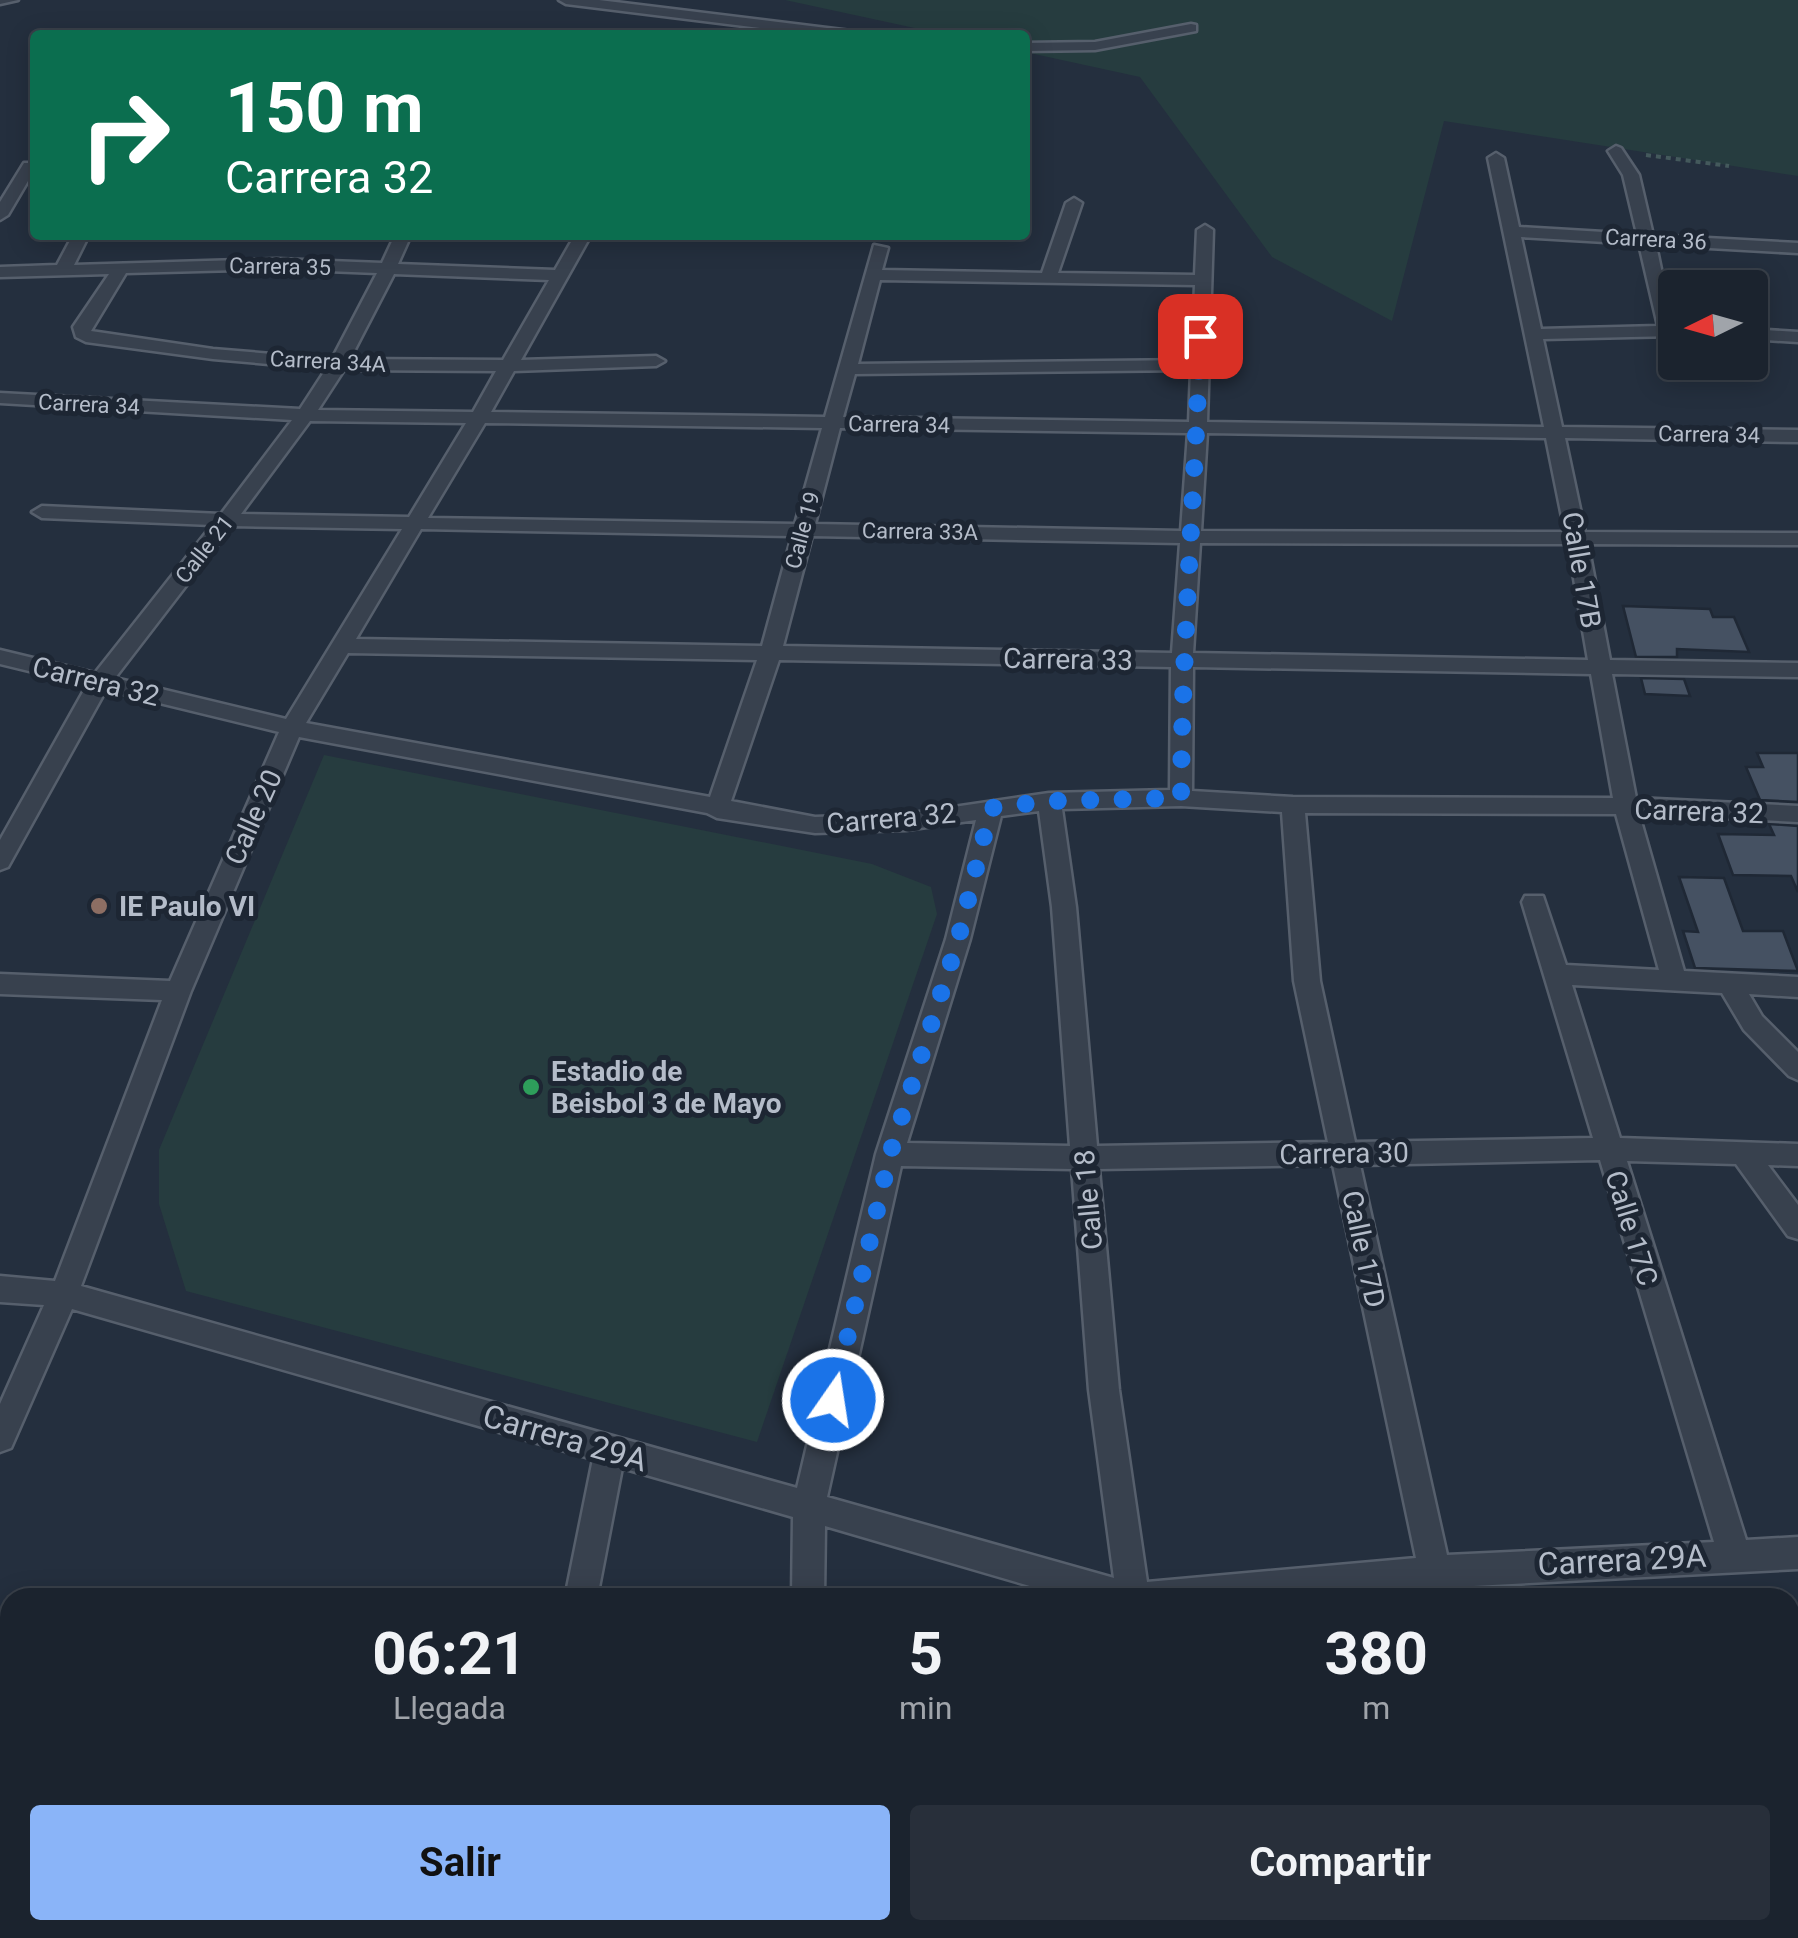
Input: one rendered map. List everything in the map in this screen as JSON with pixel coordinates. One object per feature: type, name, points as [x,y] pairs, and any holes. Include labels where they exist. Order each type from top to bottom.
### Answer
[{"type":"street","points":[[0,0],[11,0]]},
{"type":"street","points":[[566,0],[813,30]]},
{"type":"street","points":[[1030,47],[1095,46],[1190,28]]},
{"type":"street","points":[[1616,151],[1632,175],[1658,285]]},
{"type":"street","name":"Calle 17B","points":[[1496,158],[1515,232],[1532,334],[1577,540],[1626,808],[1674,979]]},
{"type":"street","points":[[0,215],[5,198],[28,166]]},
{"type":"street","points":[[5,198],[30,197]]},
{"type":"street","points":[[1050,276],[1074,204]]},
{"type":"street","points":[[1181,798],[1182,661],[1198,428],[1204,230]]},
{"type":"street","name":"Carrera 36","points":[[1515,232],[1798,248]]},
{"type":"street","points":[[64,268],[78,240]]},
{"type":"street","name":"Calle 21","points":[[0,861],[100,682],[306,414],[366,317],[402,240]]},
{"type":"street","name":"Calle 20","points":[[0,1438],[64,1294],[178,991],[292,728],[580,240]]},
{"type":"street","name":"Calle 19","points":[[717,810],[770,654],[880,248]]},
{"type":"street","name":"Carrera 35","points":[[0,272],[277,264],[560,275]]},
{"type":"street","name":"Carrera 34A","points":[[123,266],[82,327],[82,333],[168,350],[336,364],[507,366],[656,361]]},
{"type":"street","points":[[872,275],[1200,280]]},
{"type":"street","points":[[1532,334],[1658,330]]},
{"type":"street","points":[[1768,335],[1798,336]]},
{"type":"street","points":[[846,369],[1199,365]]},
{"type":"street","name":"Carrera 34","points":[[0,398],[306,414],[1798,436]]},
{"type":"street","name":"Carrera 33A","points":[[42,512],[227,520],[1190,537],[1798,539]]},
{"type":"street","name":"Carrera 33","points":[[338,646],[1798,670]]},
{"type":"street","name":"Carrera 32","points":[[0,657],[292,728],[717,810],[815,825],[906,822],[1049,801],[1181,798],[1292,806],[1678,806],[1798,814]]},
{"type":"street","name":"Calle 18","points":[[1049,801],[1064,907],[1104,1390],[1130,1588]]},
{"type":"street","name":"Calle 17D","points":[[1292,806],[1306,982],[1434,1572]]},
{"type":"street","points":[[808,1588],[808,1506],[890,1154],[958,940],[991,808]]},
{"type":"street","name":"Calle 17C","points":[[1534,902],[1734,1554]]},
{"type":"street","points":[[1553,974],[1798,986]]},
{"type":"street","points":[[0,984],[178,991]]},
{"type":"street","points":[[1730,985],[1754,1023],[1798,1070]]},
{"type":"street","name":"Carrera 30","points":[[890,1154],[1085,1158],[1608,1149],[1798,1155]]},
{"type":"street","points":[[1744,1154],[1798,1227]]},
{"type":"street","name":"Carrera 29A","points":[[0,1289],[64,1294],[1096,1588]]},
{"type":"street","points":[[582,1588],[610,1451]]},
{"type":"street","name":"Carrera 29A","points":[[1258,1588],[1434,1572],[1798,1553]]},
{"type":"path","points":[[1616,151],[1729,166]]},
{"type":"green space","points":[[785,0],[1798,0],[1798,176],[1444,121],[1392,321],[1272,257],[1140,77],[1030,53],[1030,30],[924,30]]},
{"type":"green space","name":"Estadio de Beisbol 3 de Mayo","points":[[324,755],[872,864],[931,887],[937,914],[757,1442],[186,1291],[159,1204],[159,1150]]},
{"type":"building","points":[[1623,606],[1710,609],[1713,617],[1734,617],[1749,652],[1677,649],[1677,657],[1636,657]]},
{"type":"building","points":[[1641,678],[1684,679],[1690,696],[1645,694]]},
{"type":"building","points":[[1757,753],[1798,753],[1798,802],[1760,800],[1746,767],[1763,767]]},
{"type":"building","points":[[1769,824],[1798,826],[1798,892],[1791,876],[1733,875],[1718,834],[1774,835]]},
{"type":"building","points":[[1679,877],[1724,878],[1743,931],[1783,931],[1798,971],[1695,968],[1683,931],[1698,932]]},
{"type":"place","name":"IE Paulo VI","points":[[99,906]]},
{"type":"place","name":"Estadio de Beisbol 3 de Mayo","points":[[531,1087]]},
{"type":"route","points":[[833,1400],[890,1154],[958,940],[991,808],[1049,801],[1181,798],[1182,661],[1198,428],[1200,336]]}]
